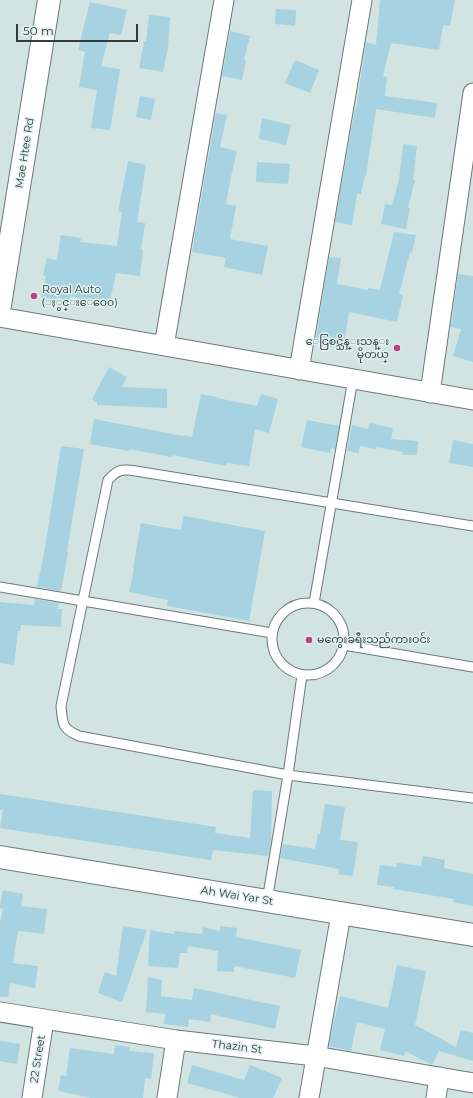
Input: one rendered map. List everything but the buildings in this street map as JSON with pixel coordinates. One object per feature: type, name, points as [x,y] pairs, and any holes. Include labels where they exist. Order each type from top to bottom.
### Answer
[{"type":"street","name":"Mae Htee Rd","points":[[0,305],[49,0]]},
{"type":"street","points":[[164,346],[224,0]]},
{"type":"street","points":[[299,370],[362,0]]},
{"type":"street","points":[[430,393],[473,94]]},
{"type":"street","points":[[0,317],[473,400]]},
{"type":"street","name":"Ah Wai Yar St","points":[[0,857],[473,936]]},
{"type":"street","points":[[309,1098],[341,914]]},
{"type":"street","name":"Thazin St","points":[[0,1012],[176,1040],[316,1056],[473,1083]]},
{"type":"street","name":"22 Street","points":[[32,1098],[44,1020]]},
{"type":"street","points":[[167,1098],[176,1040]]},
{"type":"street","points":[[436,1098],[439,1077]]},
{"type":"lane","points":[[314,603],[354,379]]},
{"type":"lane","points":[[473,526],[136,471],[123,470],[115,472],[108,480],[61,706],[63,724],[68,731],[79,736],[288,776],[473,798]]},
{"type":"lane","points":[[0,587],[272,633]]},
{"type":"lane","points":[[304,603],[314,603],[331,611],[338,618],[342,626],[344,645],[336,662],[321,674],[311,676],[293,673],[278,660],[272,643],[272,633],[280,616],[287,609],[304,603]]},
{"type":"lane","points":[[344,645],[473,667]]},
{"type":"lane","points":[[267,902],[288,776],[302,675]]},
{"type":"place","name":"Royal Auto (ႏွင္းေ၀ေ၀)","points":[[34,296]]},
{"type":"place","name":"ေငြစင္သိန္းသန္း မိုတယ္","points":[[397,348]]},
{"type":"place","name":"မကွေးခရီးသည်ကားဝင်း","points":[[309,640]]}]
